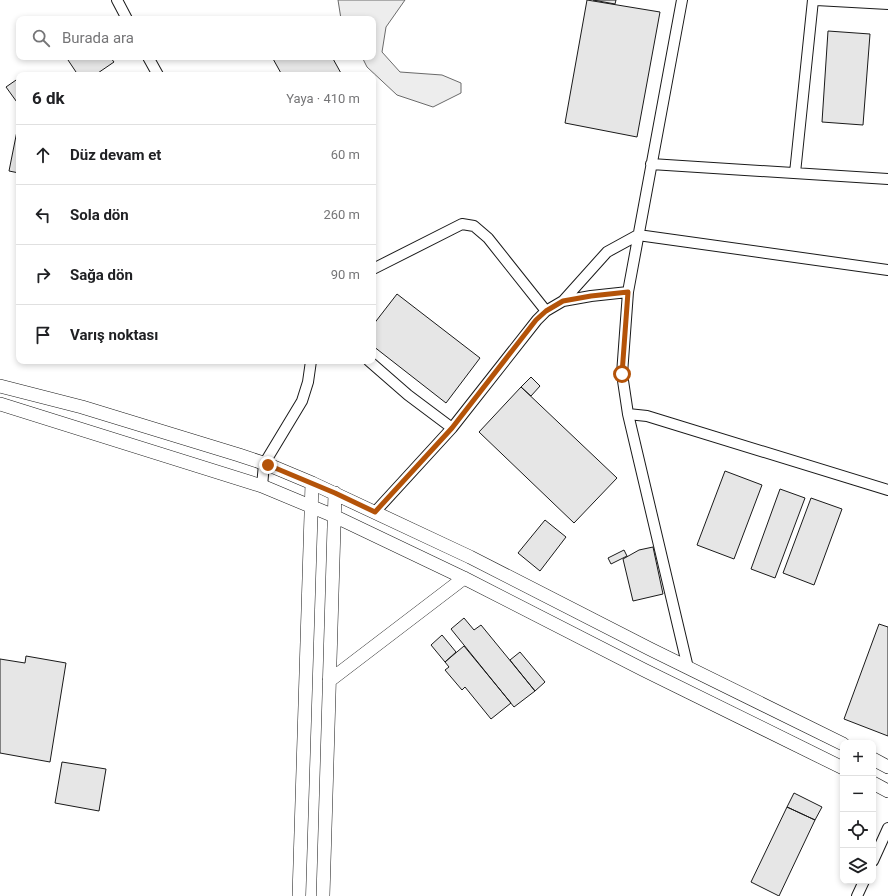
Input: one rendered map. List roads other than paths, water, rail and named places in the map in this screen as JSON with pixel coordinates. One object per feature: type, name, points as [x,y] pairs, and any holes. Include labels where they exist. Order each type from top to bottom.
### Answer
[{"type":"main road","points":[[0,386],[82,407],[264,464],[312,483],[470,557],[688,668],[840,743]]},
{"type":"main road","points":[[0,404],[262,486],[311,506],[464,578],[637,667],[840,767]]},
{"type":"main road","points":[[299,896],[312,483]]},
{"type":"main road","points":[[323,896],[335,493]]},
{"type":"main road","points":[[329,681],[464,578]]},
{"type":"main road","points":[[876,761],[888,767]]},
{"type":"main road","points":[[876,785],[888,791]]},
{"type":"street","points":[[117,0],[125,16]]},
{"type":"street","points":[[682,0],[628,292],[622,374],[628,414],[688,668]]},
{"type":"street","points":[[794,173],[813,0]]},
{"type":"street","points":[[816,0],[888,4]]},
{"type":"street","points":[[150,60],[156,72]]},
{"type":"street","points":[[651,164],[888,179]]},
{"type":"street","points":[[376,267],[462,224],[474,226],[488,238],[546,311]]},
{"type":"street","points":[[375,512],[452,428],[536,320],[546,311],[563,301],[607,252],[638,235],[888,270]]},
{"type":"street","points":[[563,301],[628,292]]},
{"type":"street","points":[[262,486],[264,464],[302,401],[308,382],[311,364]]},
{"type":"street","points":[[372,364],[408,395],[452,428]]},
{"type":"street","points":[[628,414],[647,416],[888,490]]},
{"type":"street","points":[[876,854],[888,828]]},
{"type":"street","points":[[857,896],[863,884]]}]
